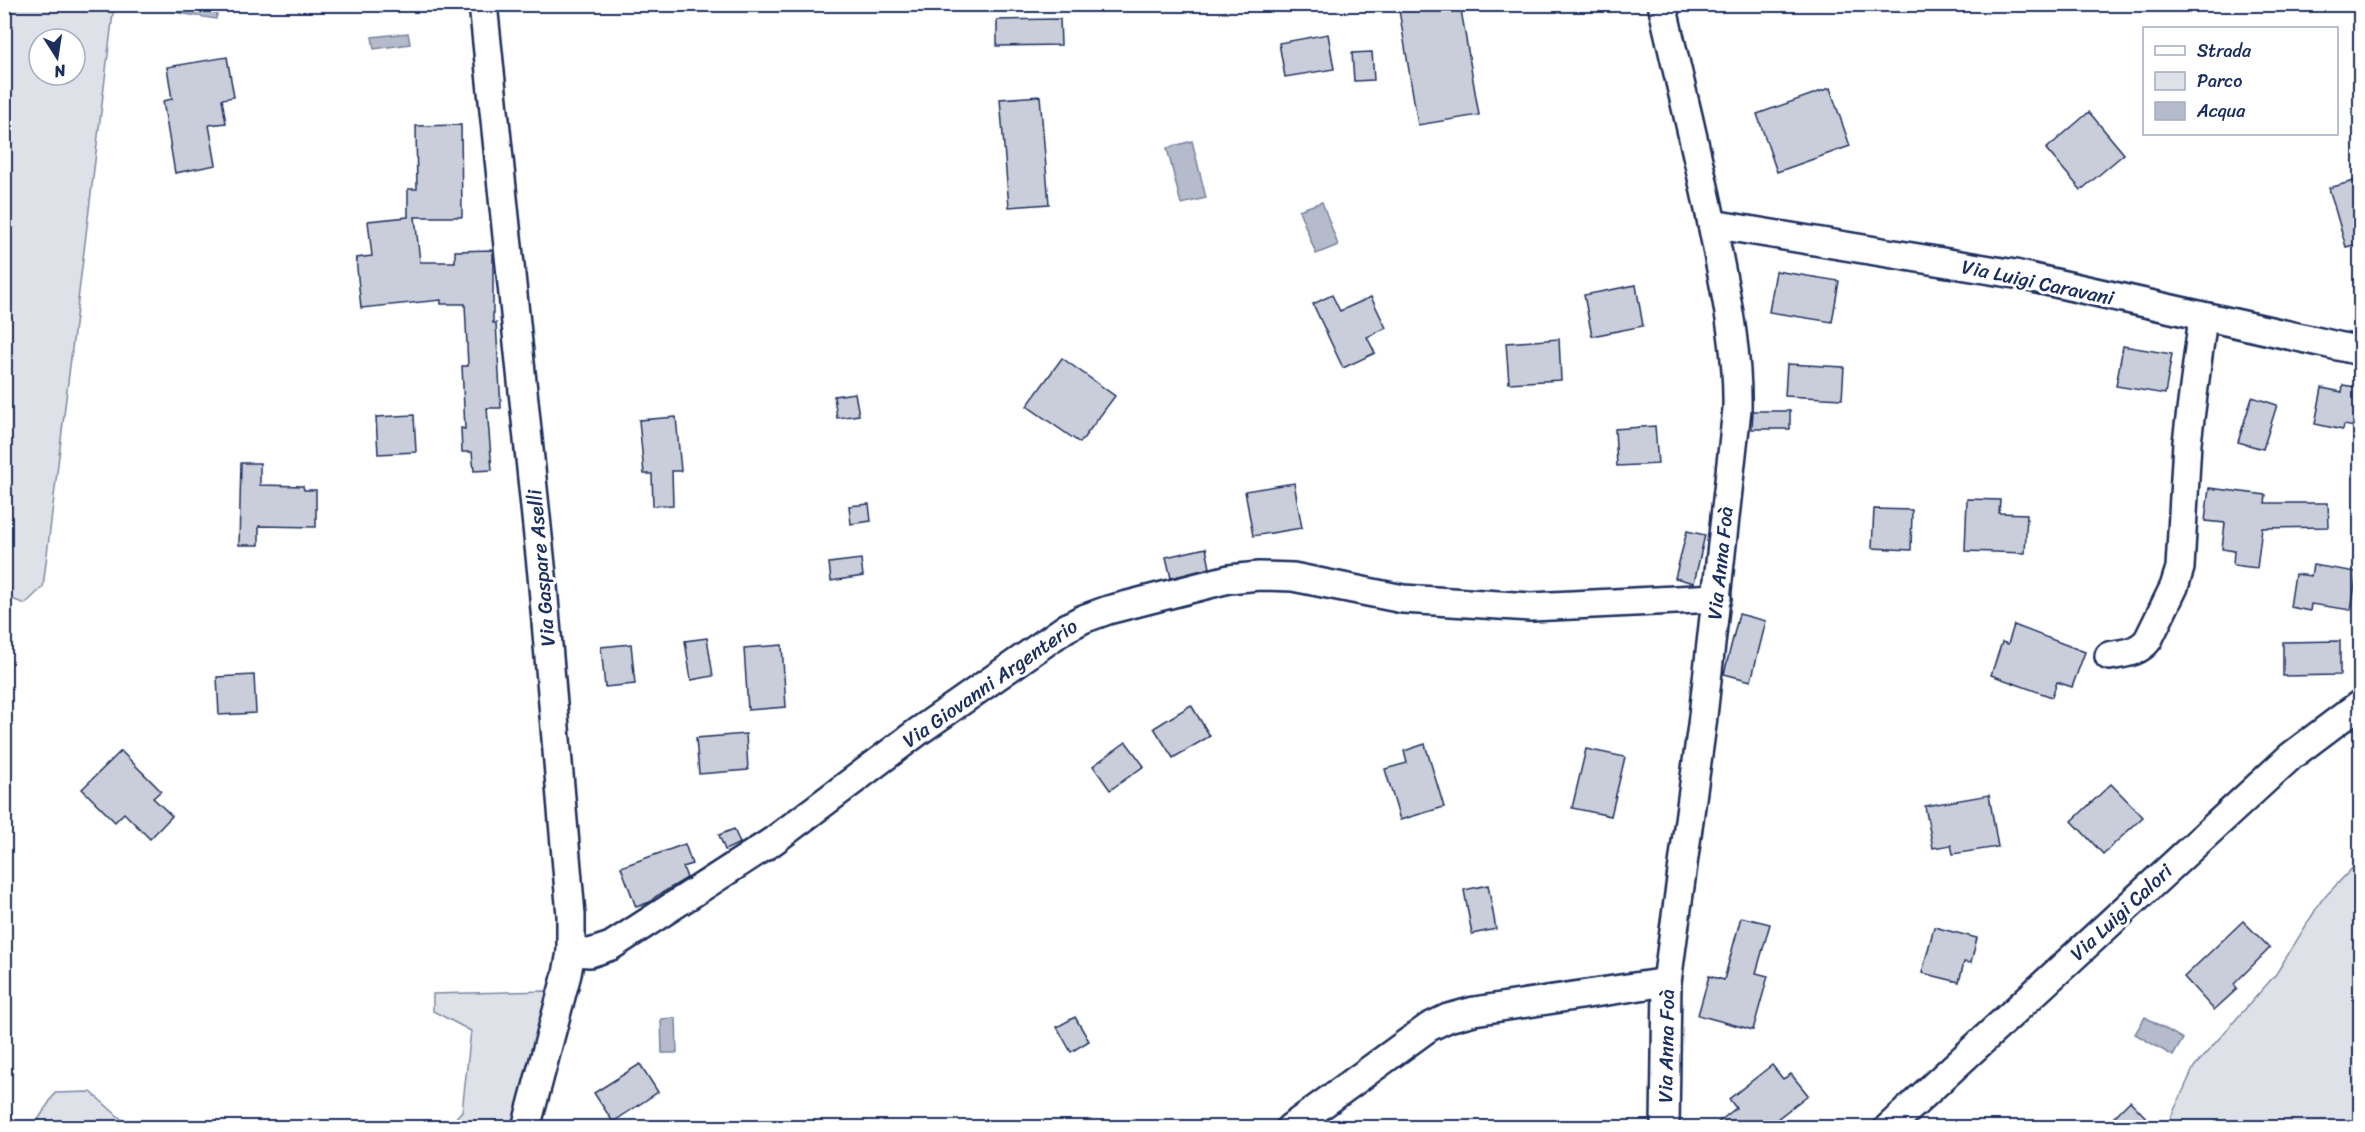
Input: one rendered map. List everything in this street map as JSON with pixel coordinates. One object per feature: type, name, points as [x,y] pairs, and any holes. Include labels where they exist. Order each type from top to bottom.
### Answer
[{"type":"street","name":"Via Gaspare Aselli","points":[[483,4],[542,575],[571,915],[571,952],[526,1128]]},
{"type":"street","name":"Via Anna Foà","points":[[1662,4],[1712,224],[1730,315],[1738,384],[1702,725],[1667,982],[1665,1128]]},
{"type":"street","name":"Via Luigi Caravani","points":[[1712,224],[2015,274],[2361,351]]},
{"type":"street","points":[[2109,656],[2136,651],[2143,647],[2174,587],[2180,568],[2187,442],[2202,317]]},
{"type":"street","name":"Via Giovanni Argenterio","points":[[571,952],[595,952],[611,946],[772,841],[919,731],[1066,628],[1108,610],[1229,579],[1268,576],[1293,577],[1403,599],[1531,607],[1717,598]]},
{"type":"street","name":"Via Luigi Calori","points":[[1888,1128],[2291,756],[2361,704]]},
{"type":"street","points":[[1290,1128],[1429,1027],[1448,1017],[1474,1011],[1667,982]]},
{"type":"green space","points":[[4,5],[114,5],[43,587],[25,604],[4,596]]},
{"type":"green space","points":[[2360,860],[2360,1127],[2164,1127],[2194,1067],[2276,974],[2321,901]]},
{"type":"green space","points":[[546,991],[548,1004],[517,1127],[448,1127],[462,1111],[471,1031],[433,1011],[433,994]]},
{"type":"green space","points":[[91,1092],[130,1127],[36,1127],[36,1123],[55,1093]]},
{"type":"water","points":[[180,4],[219,5],[216,19],[178,13]]},
{"type":"water","points":[[401,4],[365,11],[364,5]]},
{"type":"water","points":[[408,33],[410,44],[374,49],[372,37]]},
{"type":"water","points":[[1192,141],[1206,198],[1181,204],[1167,148]]},
{"type":"water","points":[[1322,202],[1338,245],[1316,254],[1299,210]]},
{"type":"water","points":[[2145,1017],[2183,1039],[2173,1056],[2135,1034]]},
{"type":"water","points":[[676,1018],[677,1053],[662,1053],[661,1019]]},
{"type":"building","points":[[1398,4],[1460,4],[1479,115],[1418,125]]},
{"type":"building","points":[[1060,19],[1061,45],[997,46],[997,20]]},
{"type":"building","points":[[1328,34],[1334,69],[1285,77],[1279,43]]},
{"type":"building","points":[[1372,52],[1374,80],[1354,81],[1352,53]]},
{"type":"building","points":[[227,57],[234,97],[222,99],[226,123],[209,125],[216,165],[175,173],[163,101],[172,99],[167,67]]},
{"type":"building","points":[[1830,88],[1850,146],[1777,172],[1757,114]]},
{"type":"building","points":[[1040,96],[1049,204],[1009,207],[1000,99]]},
{"type":"building","points":[[2089,112],[2124,154],[2081,190],[2046,149]]},
{"type":"building","points":[[461,125],[462,217],[415,217],[420,262],[455,262],[455,251],[493,250],[493,323],[496,323],[501,408],[487,408],[492,470],[474,471],[472,452],[462,452],[461,428],[465,429],[462,366],[468,366],[465,304],[441,304],[441,300],[361,308],[356,258],[372,256],[368,221],[408,217],[408,189],[417,189],[416,126]]},
{"type":"building","points":[[2361,179],[2361,243],[2346,247],[2329,188]]},
{"type":"building","points":[[1776,271],[1839,281],[1832,322],[1769,312]]},
{"type":"building","points":[[1636,285],[1643,326],[1592,336],[1584,295]]},
{"type":"building","points":[[1332,295],[1340,311],[1371,297],[1386,328],[1367,337],[1375,353],[1343,368],[1313,304]]},
{"type":"building","points":[[1559,339],[1561,380],[1509,383],[1506,343]]},
{"type":"building","points":[[2123,346],[2172,354],[2165,394],[2116,386]]},
{"type":"building","points":[[1062,358],[1115,396],[1080,443],[1027,406]]},
{"type":"building","points":[[1787,364],[1844,367],[1842,399],[1785,396]]},
{"type":"building","points":[[2343,385],[2361,388],[2361,428],[2344,425],[2343,430],[2315,424],[2322,388],[2342,392]]},
{"type":"building","points":[[855,393],[859,415],[837,418],[834,396]]},
{"type":"building","points":[[2252,397],[2277,405],[2263,449],[2238,442]]},
{"type":"building","points":[[1753,411],[1790,411],[1790,429],[1752,429]]},
{"type":"building","points":[[414,415],[416,452],[378,454],[376,417]]},
{"type":"building","points":[[676,417],[681,471],[672,471],[673,505],[653,506],[652,474],[644,474],[639,420]]},
{"type":"building","points":[[1655,426],[1658,464],[1617,466],[1615,429]]},
{"type":"building","points":[[241,463],[260,463],[260,485],[303,486],[304,490],[316,490],[316,527],[259,526],[259,545],[239,545]]},
{"type":"building","points":[[1294,483],[1302,528],[1253,536],[1245,491]]},
{"type":"building","points":[[2209,488],[2266,495],[2265,503],[2328,503],[2329,527],[2262,528],[2257,568],[2233,565],[2234,551],[2222,549],[2225,523],[2205,521]]},
{"type":"building","points":[[1967,499],[2000,500],[1999,513],[2027,514],[2025,553],[1965,551]]},
{"type":"building","points":[[869,504],[871,521],[851,524],[849,506]]},
{"type":"building","points":[[1874,509],[1912,510],[1911,550],[1872,548]]},
{"type":"building","points":[[1687,531],[1705,535],[1694,583],[1675,578]]},
{"type":"building","points":[[1206,548],[1210,568],[1171,578],[1166,557]]},
{"type":"building","points":[[861,559],[863,576],[831,581],[829,563]]},
{"type":"building","points":[[2313,565],[2357,572],[2351,610],[2311,604],[2310,611],[2290,607],[2295,574],[2311,576]]},
{"type":"building","points":[[1739,614],[1766,621],[1751,681],[1724,674]]},
{"type":"building","points":[[2014,625],[2085,652],[2072,687],[2057,682],[2052,697],[1991,675],[2002,642],[2008,644]]},
{"type":"building","points":[[707,638],[713,676],[691,680],[685,641]]},
{"type":"building","points":[[2340,641],[2340,675],[2283,676],[2283,642]]},
{"type":"building","points":[[631,644],[635,684],[605,687],[601,647]]},
{"type":"building","points":[[782,645],[786,707],[748,710],[744,648]]},
{"type":"building","points":[[254,675],[256,713],[219,715],[217,677]]},
{"type":"building","points":[[1191,705],[1210,736],[1173,758],[1154,728]]},
{"type":"building","points":[[746,734],[748,770],[699,774],[696,738]]},
{"type":"building","points":[[1126,742],[1144,766],[1110,790],[1093,766]]},
{"type":"building","points":[[1425,744],[1444,807],[1400,820],[1385,769],[1407,763],[1404,751]]},
{"type":"building","points":[[1586,749],[1625,757],[1611,816],[1572,808]]},
{"type":"building","points":[[121,751],[161,791],[153,798],[172,816],[150,839],[124,813],[115,822],[82,789]]},
{"type":"building","points":[[2111,784],[2143,817],[2103,854],[2072,821]]},
{"type":"building","points":[[1989,795],[1998,847],[1953,854],[1951,845],[1933,848],[1925,806]]},
{"type":"building","points":[[734,829],[740,843],[725,850],[719,835]]},
{"type":"building","points":[[685,844],[692,864],[683,867],[687,878],[650,902],[636,907],[621,867]]},
{"type":"building","points":[[1488,885],[1496,929],[1472,934],[1464,890]]},
{"type":"building","points":[[1741,917],[1770,924],[1756,973],[1768,976],[1753,1030],[1698,1015],[1709,976],[1724,980]]},
{"type":"building","points":[[2243,921],[2270,948],[2234,984],[2237,989],[2214,1010],[2184,977]]},
{"type":"building","points":[[1934,927],[1977,938],[1971,963],[1964,962],[1959,982],[1922,973]]},
{"type":"building","points":[[1075,1017],[1089,1041],[1071,1052],[1057,1027]]},
{"type":"building","points":[[640,1064],[658,1092],[613,1122],[594,1093]]},
{"type":"building","points":[[1772,1065],[1783,1079],[1791,1074],[1808,1095],[1776,1120],[1782,1128],[1711,1128],[1736,1108],[1729,1099]]},
{"type":"building","points":[[2130,1101],[2156,1128],[2103,1128]]}]
